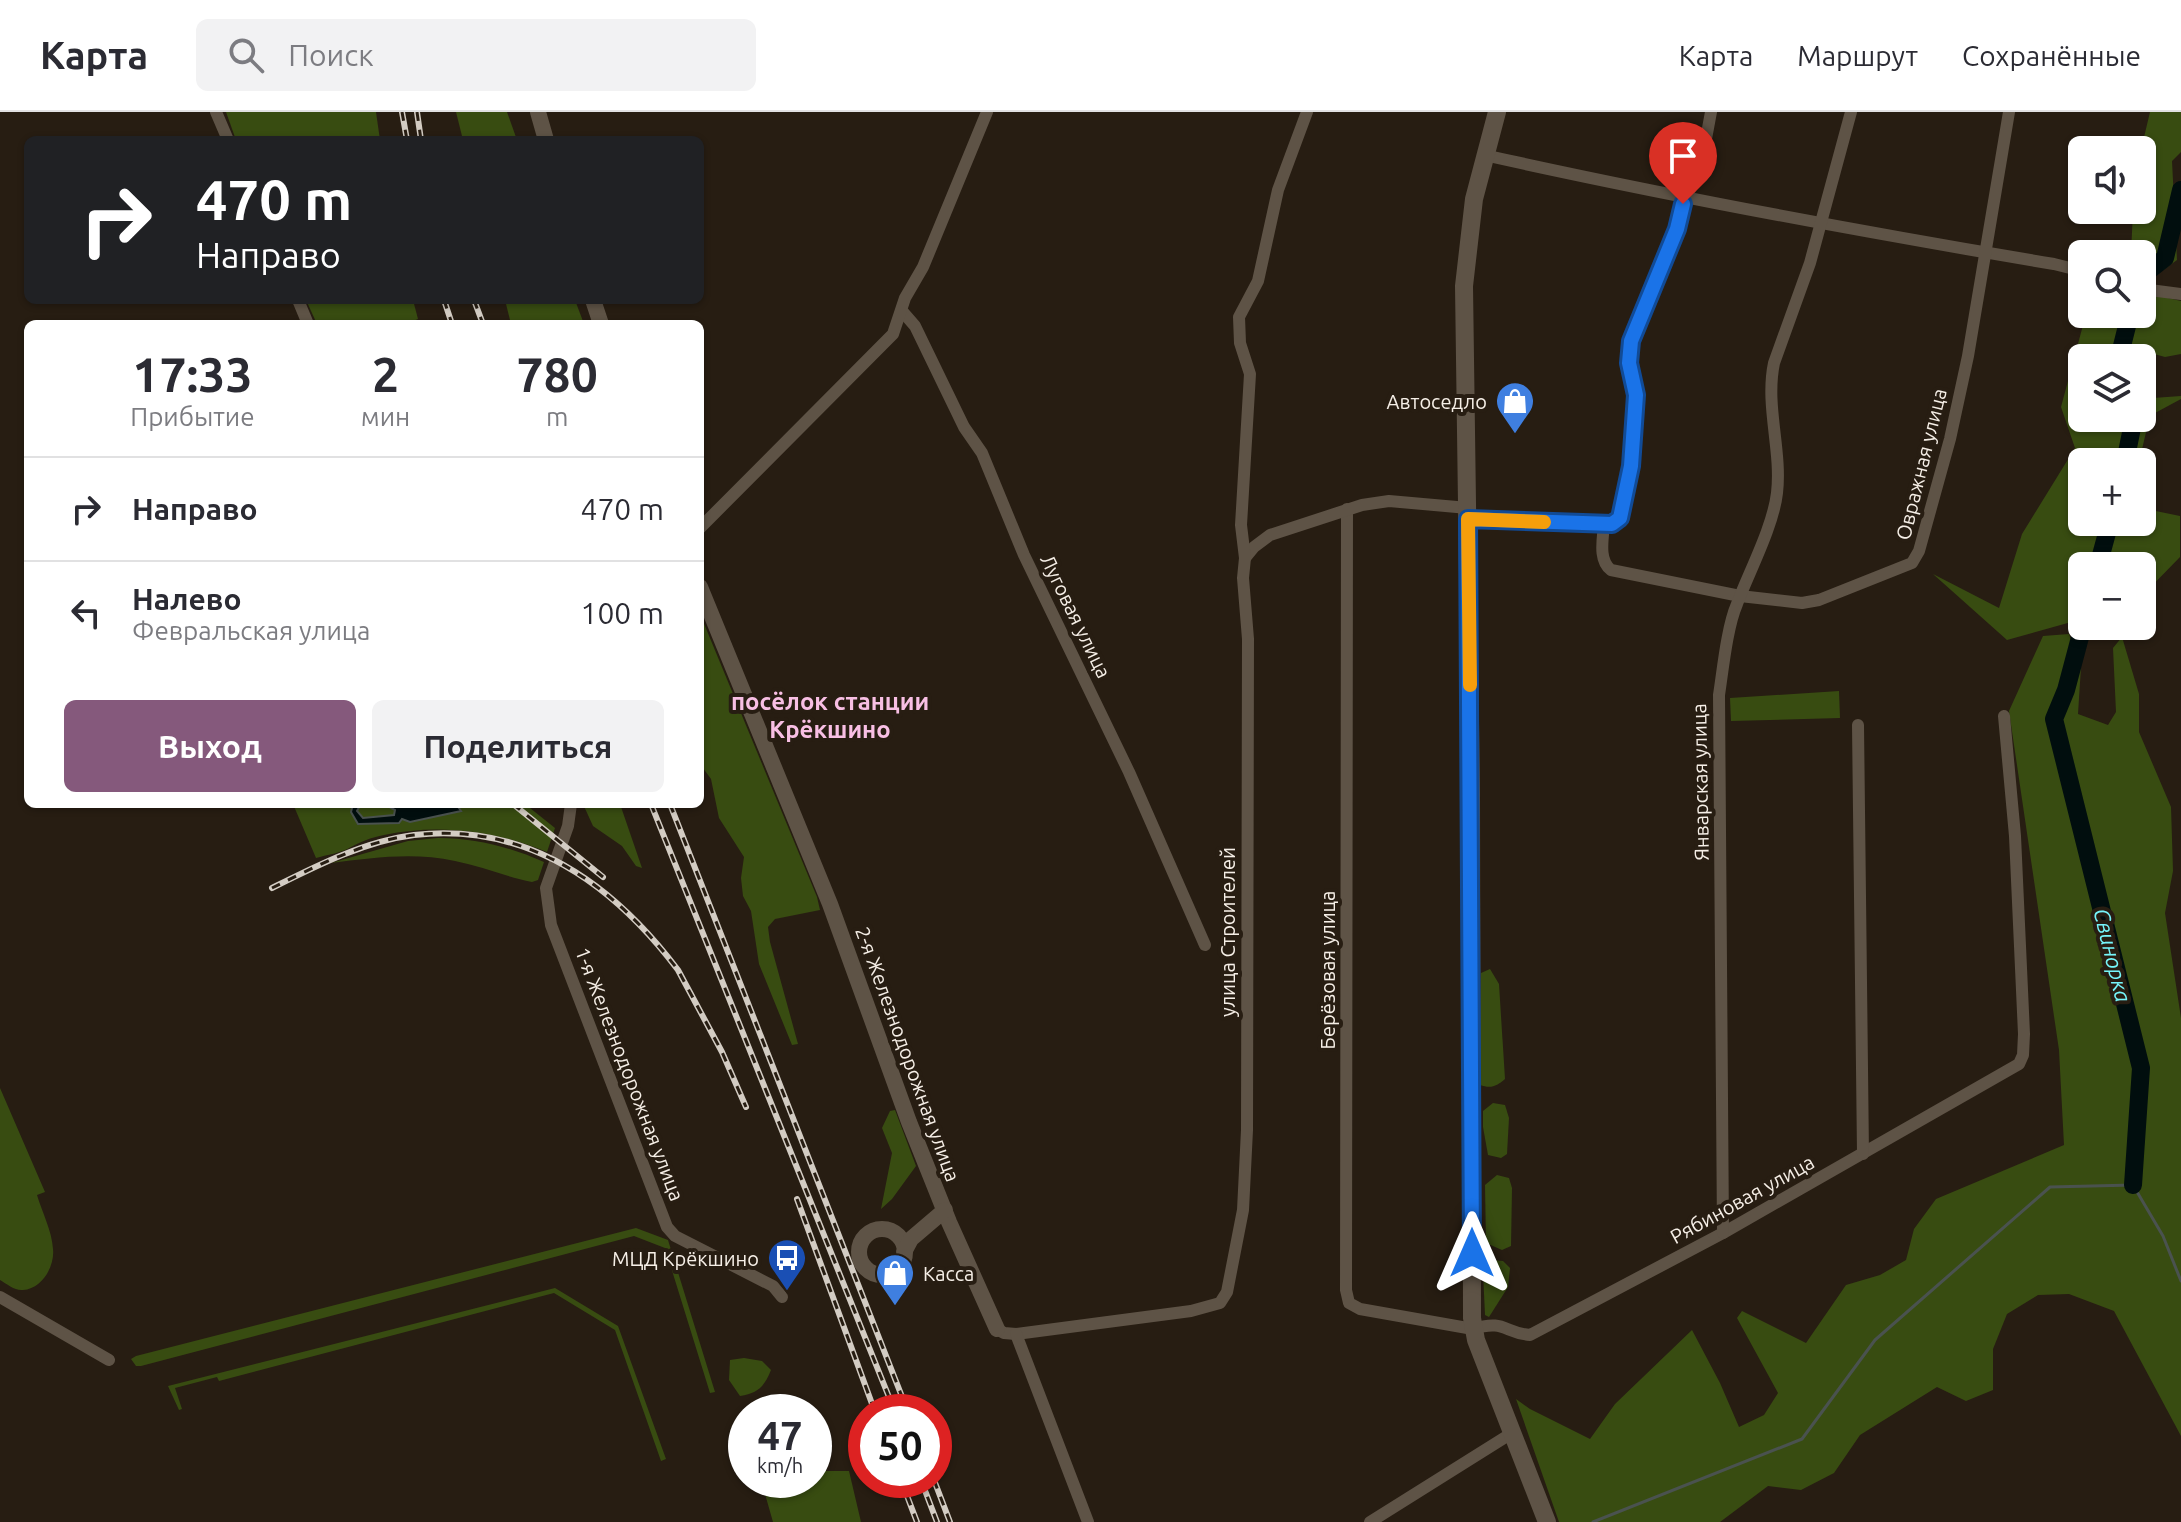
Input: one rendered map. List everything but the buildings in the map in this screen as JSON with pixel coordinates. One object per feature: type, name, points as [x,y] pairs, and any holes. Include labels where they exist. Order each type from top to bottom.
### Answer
[{"type":"main road","points":[[1497,112],[1471,214],[1464,286],[1473,1329],[1547,1522]]},
{"type":"street","points":[[216,112],[226,136]]},
{"type":"street","points":[[538,112],[545,136]]},
{"type":"street","points":[[704,524],[887,341],[897,325],[905,298],[923,267],[987,112]]},
{"type":"street","name":"улица Строителей","points":[[1016,1334],[1191,1311],[1220,1303],[1227,1292],[1242,1219],[1247,1130],[1248,639],[1241,525],[1250,374],[1240,343],[1239,317],[1258,281],[1278,190],[1307,112]]},
{"type":"street","points":[[1245,558],[1270,535],[1347,509],[1389,501],[1468,513],[1608,524],[1620,518],[1631,466],[1637,388],[1629,363],[1631,341],[1677,229],[1686,196],[1695,181],[1711,112]]},
{"type":"street","name":"Январская улица","points":[[1723,1233],[1721,741],[1718,704],[1735,609],[1776,497],[1774,363],[1822,223],[1851,112]]},
{"type":"street","name":"Овражная улица","points":[[1608,524],[1603,554],[1605,564],[1611,570],[1740,596],[1811,602],[1903,567],[1917,558],[1960,393],[2009,112]]},
{"type":"street","points":[[1484,155],[1725,206],[2068,268]]},
{"type":"street","points":[[2156,291],[2181,294]]},
{"type":"street","name":"Луговая улица","points":[[902,311],[915,326],[964,427],[982,453],[1024,555],[1129,772],[1205,945]]},
{"type":"street","name":"Берёзовая улица","points":[[1347,509],[1347,1298],[1349,1303],[1360,1309],[1473,1329]]},
{"type":"street","name":"2-я Железнодорожная улица","points":[[704,597],[830,904],[898,1093],[945,1210],[997,1329],[1016,1334]]},
{"type":"street","name":"Рябиновая улица","points":[[1473,1329],[1503,1326],[1530,1335],[1723,1233],[2011,1070],[2020,1061],[2024,1034],[2015,836],[2004,716]]},
{"type":"street","points":[[1858,725],[1863,1154]]},
{"type":"street","name":"1-я Железнодорожная улица","points":[[570,808],[568,826],[546,888],[551,925],[667,1227],[675,1236],[755,1275],[773,1286],[782,1297]]},
{"type":"street","points":[[905,1243],[945,1210]]},
{"type":"street","points":[[0,1297],[109,1360]]},
{"type":"street","points":[[1016,1334],[1088,1522]]},
{"type":"street","points":[[1370,1522],[1512,1433]]},
{"type":"green space","points":[[226,112],[376,112],[379,136],[235,136]]},
{"type":"green space","points":[[456,112],[507,112],[516,136],[462,136]]},
{"type":"green space","points":[[2150,112],[2181,112],[2181,152],[2172,161],[2177,260],[2162,271],[2156,269],[2156,240],[2132,240],[2132,224],[2156,224],[2156,136],[2144,136]]},
{"type":"green space","points":[[2156,295],[2181,301],[2181,354],[2165,357],[2156,355],[2156,344],[2078,344],[2082,328],[2156,328]]},
{"type":"green space","points":[[308,304],[414,304],[418,319],[416,320],[315,320]]},
{"type":"green space","points":[[506,304],[576,304],[582,320],[510,320]]},
{"type":"green space","points":[[2068,381],[2068,428],[2061,407]]},
{"type":"green space","points":[[2181,396],[2181,399],[2156,412],[2156,398]]},
{"type":"green space","points":[[2070,432],[2146,432],[2142,448],[2075,448]]},
{"type":"green space","points":[[2068,459],[2068,536],[2156,536],[2156,511],[2180,516],[2180,557],[2156,582],[2156,552],[2068,552],[2068,623],[2007,640],[1933,574],[1999,608],[2022,534]]},
{"type":"green space","points":[[704,624],[820,910],[775,919],[768,927],[798,1044],[792,1045],[759,964],[751,911],[743,896],[741,878],[744,857],[719,818],[711,779],[704,769]]},
{"type":"green space","points":[[2068,634],[2081,667],[2078,714],[2108,725],[2116,712],[2113,648],[2123,640],[2139,694],[2139,732],[2171,807],[2173,871],[2165,913],[2181,1018],[2181,1436],[2114,1311],[2069,1294],[2038,1295],[2007,1314],[1993,1349],[1993,1390],[1966,1401],[1937,1387],[1860,1435],[1834,1473],[1801,1490],[1768,1486],[1720,1522],[1559,1522],[1516,1399],[1590,1439],[1615,1404],[1692,1330],[1739,1427],[1764,1415],[1778,1393],[1737,1318],[1742,1311],[1806,1343],[1846,1285],[1880,1275],[1906,1260],[1914,1229],[1936,1199],[2064,1145],[2059,1050],[2009,711],[2043,636]]},
{"type":"green space","points":[[1839,691],[1840,718],[1731,721],[1730,698]]},
{"type":"green space","points":[[295,808],[530,808],[555,828],[547,852],[488,834],[426,830],[379,836],[316,858]]},
{"type":"green space","points":[[585,808],[621,808],[642,868],[636,866],[622,846],[593,826]]},
{"type":"green space","points":[[438,838],[492,844],[544,862],[538,880],[532,882],[439,858],[393,857],[331,863],[408,841]]},
{"type":"green space","points":[[1490,969],[1499,984],[1505,1079],[1487,1087],[1480,1085],[1481,973]]},
{"type":"green space","points":[[0,1088],[45,1192],[37,1195],[52,1242],[52,1262],[46,1276],[36,1286],[23,1290],[0,1280]]},
{"type":"green space","points":[[1493,1103],[1505,1105],[1509,1118],[1507,1154],[1501,1158],[1488,1155],[1483,1127],[1483,1111]]},
{"type":"green space","points":[[895,1110],[916,1166],[881,1209],[892,1153],[882,1128],[890,1111]]},
{"type":"green space","points":[[1497,1175],[1509,1178],[1512,1188],[1511,1246],[1502,1250],[1486,1243],[1485,1185]]},
{"type":"green space","points":[[636,1228],[668,1240],[715,1392],[710,1393],[665,1248],[634,1236],[141,1366],[136,1366],[131,1359],[136,1356]]},
{"type":"green space","points":[[1492,1260],[1503,1261],[1510,1268],[1508,1287],[1489,1317],[1485,1315],[1483,1272]]},
{"type":"green space","points":[[555,1288],[618,1326],[666,1459],[661,1461],[615,1330],[554,1293],[219,1381],[217,1377],[175,1388],[182,1409],[179,1410],[168,1386]]},
{"type":"green space","points":[[744,1358],[762,1361],[771,1370],[760,1388],[739,1394],[729,1380],[730,1360]]},
{"type":"green space","points":[[832,1471],[848,1471],[848,1498],[855,1498],[861,1522],[773,1522],[766,1498],[832,1498]]},
{"type":"shaded area","points":[[352,808],[359,808],[357,811],[363,818],[394,815],[395,810],[391,808],[459,808],[461,811],[410,822],[402,819],[399,823],[358,824]]},
{"type":"waterway","name":"Свинорка","points":[[2156,265],[2165,258],[2181,190]]},
{"type":"waterway","name":"Свинорка","points":[[2122,344],[2126,328]]},
{"type":"waterway","name":"Свинорка","points":[[2128,448],[2131,432]]},
{"type":"waterway","name":"Свинорка","points":[[2102,552],[2106,536]]},
{"type":"waterway","name":"Свинорка","points":[[2079,640],[2066,690],[2054,719],[2141,1068],[2133,1185]]},
{"type":"waterway","points":[[1593,1522],[1802,1439],[1875,1340],[2050,1187],[2133,1185],[2163,1236],[2181,1281]]},
{"type":"railway","points":[[402,112],[406,136]]},
{"type":"railway","points":[[417,112],[420,136]]},
{"type":"railway","points":[[445,304],[451,320]]},
{"type":"railway","points":[[476,304],[482,320]]},
{"type":"railway","points":[[518,808],[603,877]]},
{"type":"railway","points":[[653,808],[888,1394]]},
{"type":"railway","points":[[672,808],[901,1394]]},
{"type":"railway","points":[[272,888],[359,849],[414,835],[455,834],[494,839],[530,849],[564,865],[596,886],[653,939],[678,970],[722,1052],[746,1107]]},
{"type":"railway","points":[[797,1199],[868,1394]]},
{"type":"railway","points":[[908,1498],[917,1522]]},
{"type":"railway","points":[[928,1498],[937,1522]]},
{"type":"railway","points":[[941,1498],[950,1522]]},
{"type":"slow traffic","points":[[1470,685],[1468,519],[1544,522]]},
{"type":"place","name":"Автоседло","points":[[1515,435]]},
{"type":"place","name":"МЦД Крёкшино","points":[[787,1292]]},
{"type":"place","name":"Касса","points":[[895,1307]]},
{"type":"district","name":"посёлок станции Крёкшино","points":[[830,715]]},
{"type":"route","points":[[1472,1253],[1468,519],[1612,524],[1620,518],[1631,466],[1637,388],[1629,363],[1631,341],[1677,229],[1683,204]]}]
